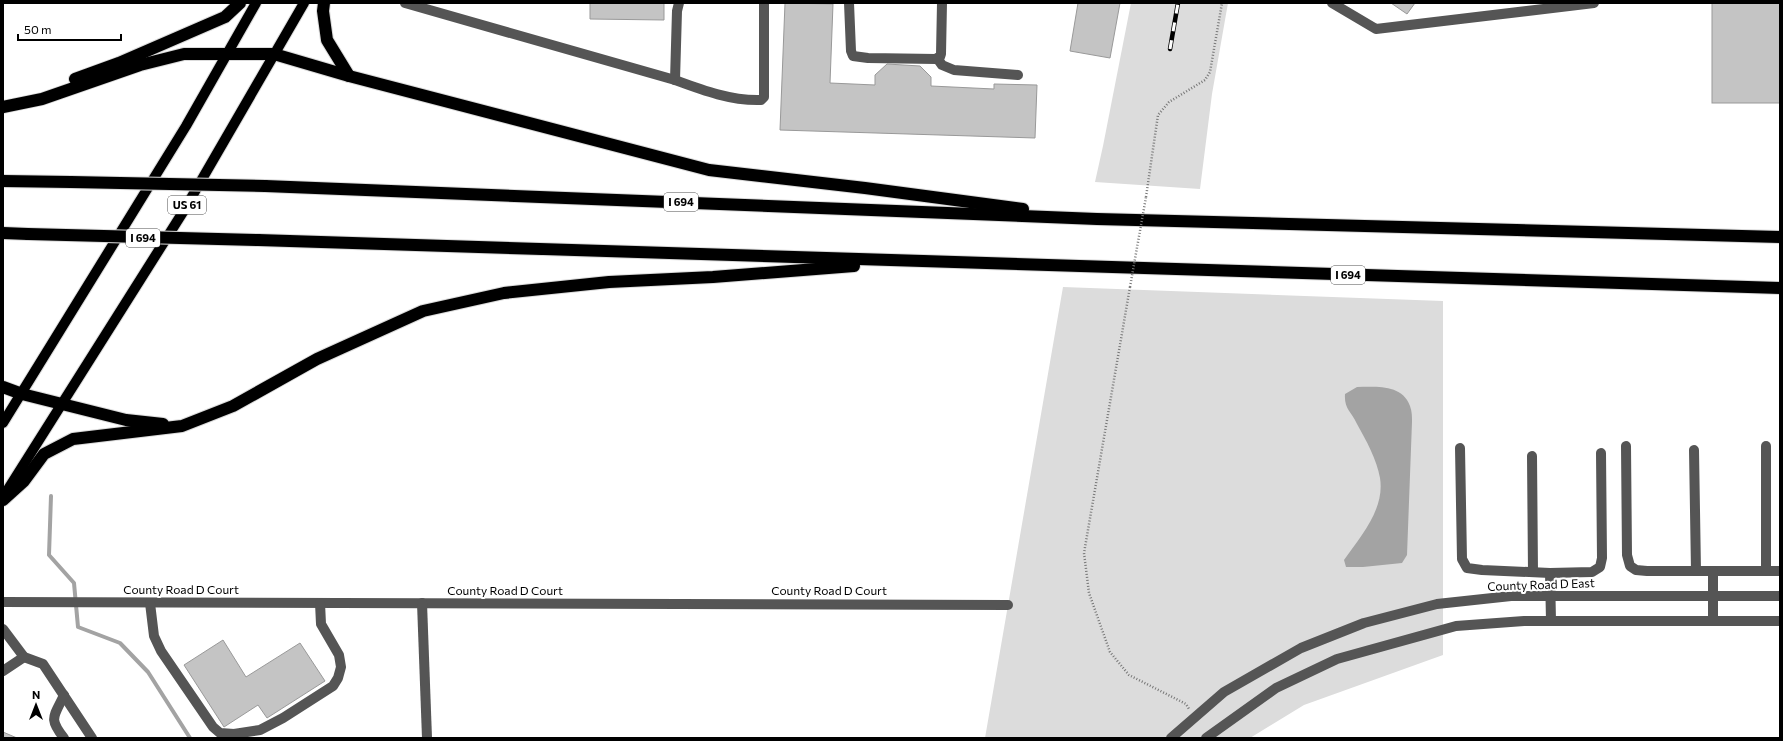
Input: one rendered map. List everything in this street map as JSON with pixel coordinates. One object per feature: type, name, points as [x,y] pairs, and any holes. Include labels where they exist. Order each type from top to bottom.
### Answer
[{"type":"highway","points":[[3,104],[119,63],[225,17],[240,3]]},
{"type":"highway","points":[[324,3],[323,11],[327,40],[349,76]]},
{"type":"highway","points":[[3,107],[42,99],[140,65],[184,54],[274,54],[349,76],[709,170],[857,187],[1097,219]]},
{"type":"highway","name":"I 694","points":[[3,181],[266,186],[1097,219],[1780,237]]},
{"type":"highway","name":"I 694","points":[[3,233],[1780,288]]},
{"type":"highway","points":[[3,498],[24,481],[44,454],[73,439],[182,426],[233,406],[317,359],[423,311],[504,294],[609,282],[713,277],[916,261]]},
{"type":"highway","points":[[3,387],[22,394],[62,402],[126,420],[182,426]]},
{"type":"main road","points":[[3,423],[182,133],[228,55],[256,3]]},
{"type":"main road","name":"US 61","points":[[3,498],[62,402],[183,212],[304,3]]},
{"type":"street","points":[[405,3],[674,80],[708,92],[750,101],[761,100],[764,97],[764,3]]},
{"type":"street","points":[[674,80],[677,11],[679,3]]},
{"type":"street","points":[[849,3],[851,51],[853,56],[868,58],[937,58],[941,54],[942,3]]},
{"type":"street","points":[[1332,3],[1376,28],[1594,3]]},
{"type":"street","points":[[937,58],[942,66],[954,70],[1018,75]]},
{"type":"street","points":[[1626,446],[1627,555],[1630,566],[1636,570],[1647,571],[1780,571]]},
{"type":"street","points":[[1766,446],[1766,571]]},
{"type":"street","points":[[1460,448],[1462,559],[1467,568],[1550,573],[1592,572],[1600,567],[1602,558],[1601,453]]},
{"type":"street","points":[[1694,450],[1696,571]]},
{"type":"street","points":[[1532,456],[1533,572]]},
{"type":"street","points":[[1712,571],[1713,621]]},
{"type":"street","points":[[1550,573],[1551,621]]},
{"type":"street","name":"County Road D East","points":[[1172,738],[1195,716],[1224,692],[1300,648],[1364,623],[1437,604],[1511,596],[1780,596]]},
{"type":"street","name":"County Road D Court","points":[[3,602],[1008,605]]},
{"type":"street","points":[[150,603],[154,636],[161,651],[213,727],[220,733],[234,734],[260,730],[283,718],[333,686],[338,678],[341,667],[339,655],[321,624],[320,603]]},
{"type":"street","points":[[422,603],[427,738]]},
{"type":"street","points":[[1206,738],[1276,688],[1337,659],[1456,626],[1551,621],[1780,621]]},
{"type":"street","points":[[3,628],[24,657],[43,664],[92,738]]},
{"type":"street","points":[[3,672],[24,657]]},
{"type":"street","points":[[64,695],[53,718],[54,724],[64,738]]},
{"type":"path","points":[[1195,716],[1186,704],[1129,675],[1110,652],[1089,593],[1084,553],[1146,197],[1158,115],[1169,102],[1206,80],[1210,72],[1222,3]]},
{"type":"shaded area","points":[[1131,3],[1228,3],[1212,94],[1200,189],[1095,182]]},
{"type":"shaded area","points":[[1063,287],[1443,301],[1443,655],[1304,705],[1250,738],[985,738]]},
{"type":"shaded area","points":[[1357,387],[1380,387],[1395,390],[1406,399],[1411,408],[1412,422],[1407,555],[1402,563],[1363,567],[1346,567],[1344,560],[1370,522],[1379,501],[1381,489],[1379,471],[1374,457],[1355,420],[1348,410],[1345,399],[1345,394]]},
{"type":"building","points":[[590,3],[664,3],[664,20],[590,19]]},
{"type":"building","points":[[785,3],[833,4],[830,83],[875,85],[875,75],[887,64],[920,66],[931,77],[931,86],[994,89],[994,84],[1037,85],[1035,138],[780,130]]},
{"type":"building","points":[[1078,3],[1120,3],[1110,58],[1070,51]]},
{"type":"building","points":[[1391,3],[1415,3],[1407,14]]},
{"type":"building","points":[[1712,3],[1780,3],[1780,103],[1712,103]]},
{"type":"building","points":[[223,640],[246,677],[300,643],[325,681],[267,718],[258,705],[224,727],[184,665]]},
{"type":"building","points":[[3,732],[17,738],[3,738]]},
{"type":"waterway","points":[[51,496],[49,555],[74,583],[78,627],[120,643],[148,672],[190,738]]},
{"type":"railway","points":[[1170,49],[1178,3]]}]
